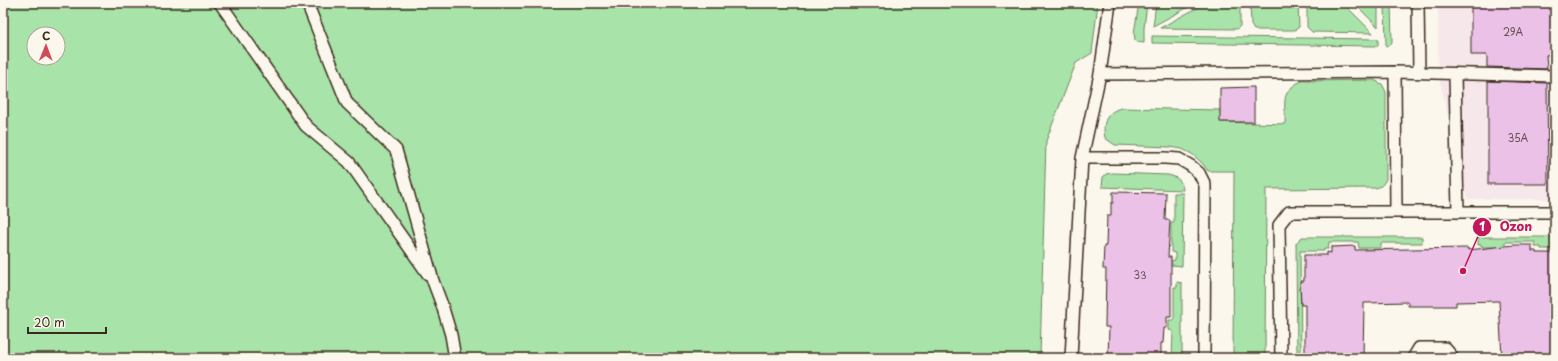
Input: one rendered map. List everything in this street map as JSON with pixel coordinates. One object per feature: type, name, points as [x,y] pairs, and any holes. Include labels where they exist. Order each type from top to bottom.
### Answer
[{"type":"lane","points":[[220,3],[306,126],[349,162],[433,281]]},
{"type":"lane","points":[[307,3],[347,102],[396,150],[433,281],[451,335],[455,358]]},
{"type":"lane","points":[[1071,358],[1082,158],[1100,74],[1110,3]]},
{"type":"lane","points":[[1418,3],[1419,72]]},
{"type":"lane","points":[[1395,72],[1396,212]]},
{"type":"lane","points":[[1100,74],[1419,72],[1555,76]]},
{"type":"lane","points":[[1455,74],[1458,212]]},
{"type":"lane","points":[[1082,158],[1179,159],[1199,173],[1205,186],[1204,358]]},
{"type":"lane","points":[[1281,358],[1280,225],[1289,212],[1555,212]]},
{"type":"lane","points":[[1414,358],[1419,348],[1445,348],[1451,355],[1451,358]]},
{"type":"shaded area","points":[[1438,3],[1555,3],[1555,199],[1468,199],[1438,74]]},
{"type":"green space","points":[[3,3],[1098,3],[1092,53],[1076,63],[1046,141],[1040,358],[3,358]]},
{"type":"green space","points":[[1139,3],[1147,3],[1144,43],[1137,42],[1135,40],[1134,33]]},
{"type":"green space","points":[[1156,3],[1196,3],[1153,26]]},
{"type":"green space","points":[[1206,3],[1240,3],[1240,26],[1237,29],[1160,28]]},
{"type":"green space","points":[[1250,3],[1298,3],[1299,27],[1295,30],[1254,30],[1251,25]]},
{"type":"green space","points":[[1307,3],[1343,3],[1373,33],[1312,32],[1307,27]]},
{"type":"green space","points":[[1354,3],[1378,3],[1378,27]]},
{"type":"green space","points":[[1385,3],[1391,3],[1392,42],[1390,45],[1386,46]]},
{"type":"green space","points":[[1152,36],[1378,39],[1378,46],[1152,43]]},
{"type":"green space","points":[[1374,80],[1382,84],[1386,92],[1386,179],[1384,183],[1375,188],[1266,189],[1265,358],[1233,358],[1234,171],[1208,171],[1192,154],[1182,149],[1170,147],[1115,145],[1105,138],[1104,128],[1106,119],[1112,112],[1121,108],[1220,110],[1221,122],[1285,124],[1285,99],[1289,90],[1301,81]]},
{"type":"green space","points":[[1106,174],[1168,175],[1174,177],[1182,184],[1183,190],[1102,187],[1103,177]]},
{"type":"green space","points":[[1174,193],[1183,193],[1182,266],[1171,265],[1171,261],[1175,260],[1175,253],[1171,252],[1171,223],[1174,223]]},
{"type":"green space","points":[[1302,237],[1422,237],[1422,243],[1381,243],[1381,248],[1359,248],[1358,242],[1329,242],[1328,249],[1324,249],[1324,251],[1300,251],[1301,358],[1297,358],[1296,243]]},
{"type":"green space","points":[[1478,237],[1555,237],[1555,249],[1541,249],[1541,247],[1535,247],[1535,242],[1505,242],[1505,247],[1482,247],[1482,245],[1478,245]]},
{"type":"green space","points":[[1177,282],[1182,283],[1182,358],[1172,358],[1173,331],[1169,330],[1169,320],[1174,320],[1174,287],[1177,287]]},
{"type":"building","points":[[1471,3],[1555,3],[1555,54],[1546,55],[1547,69],[1487,67],[1487,55],[1471,55]]},
{"type":"building","points":[[1488,81],[1547,83],[1548,184],[1488,184]]},
{"type":"building","points":[[1254,87],[1254,122],[1220,122],[1220,88]]},
{"type":"building","points":[[1113,192],[1166,193],[1165,220],[1170,220],[1168,257],[1171,257],[1171,317],[1167,317],[1167,328],[1164,328],[1163,343],[1161,343],[1161,358],[1108,358],[1109,327],[1105,327],[1106,269],[1103,269],[1104,246],[1106,246],[1107,216],[1111,216]]},
{"type":"building","points":[[1515,245],[1532,245],[1532,251],[1536,251],[1536,253],[1555,253],[1555,358],[1502,358],[1499,301],[1456,302],[1456,306],[1408,306],[1408,302],[1364,303],[1363,358],[1305,358],[1305,305],[1301,305],[1300,281],[1304,281],[1304,255],[1327,255],[1327,252],[1331,253],[1331,247],[1355,246],[1355,250],[1468,248],[1468,250]]},
{"type":"place","name":"Ozon","points":[[1463,271]]}]
